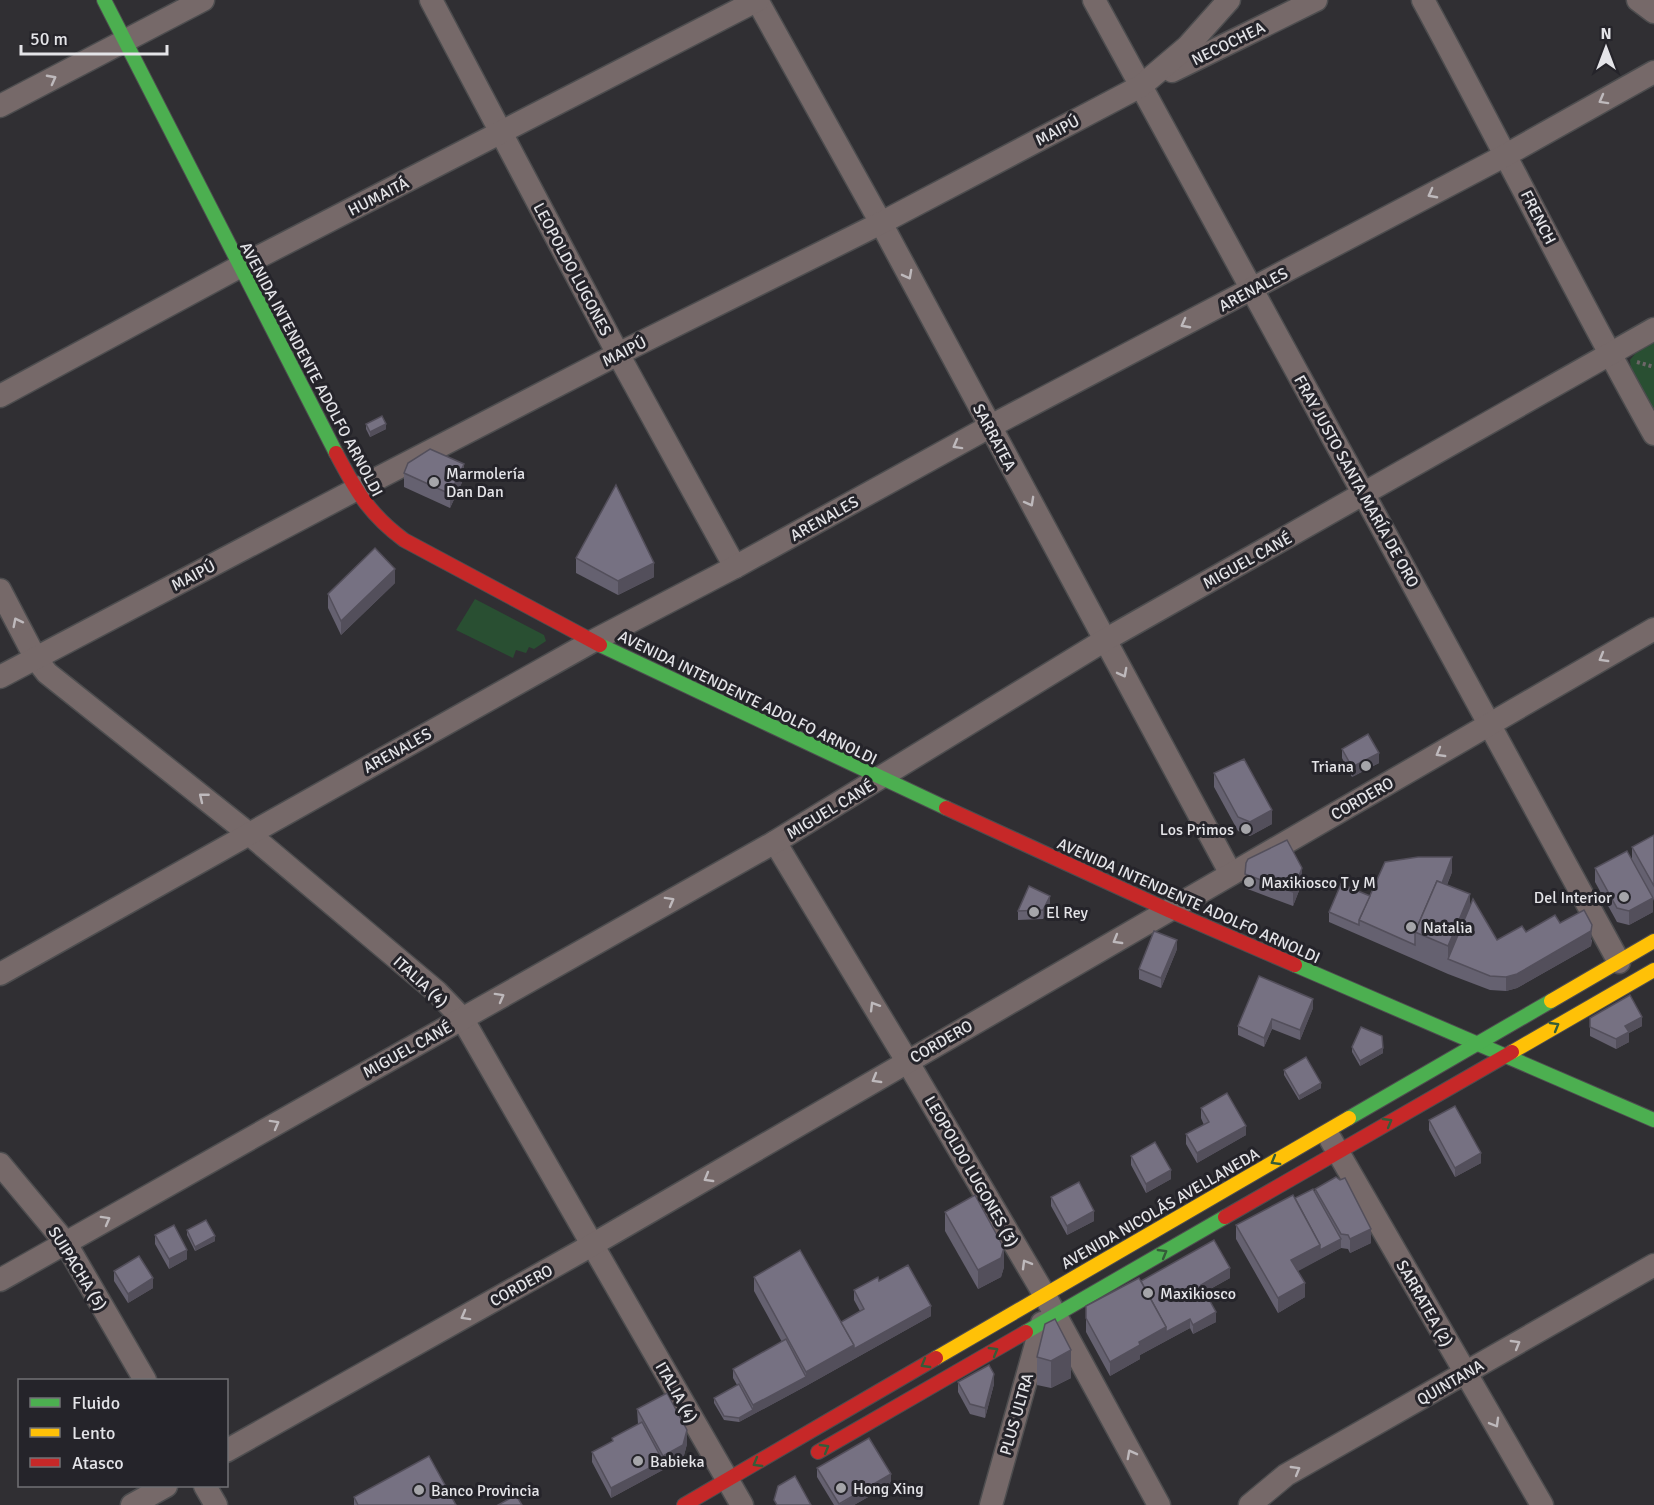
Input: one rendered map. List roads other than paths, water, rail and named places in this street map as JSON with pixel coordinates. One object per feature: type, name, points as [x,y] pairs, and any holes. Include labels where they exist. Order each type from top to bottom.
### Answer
[{"type":"main road","name":"AVENIDA INTENDENTE ADOLFO ARNOLDI","points":[[104,0],[355,490],[369,512],[382,525],[404,540],[593,641],[880,778],[1168,910],[1654,1120]]},
{"type":"main road","name":"AVENIDA NICOLÁS AVELLANEDA","points":[[684,1505],[736,1496],[1044,1294],[1654,941]]},
{"type":"main road","points":[[809,1457],[1654,970]]},
{"type":"street","points":[[0,106],[203,0]]},
{"type":"street","name":"LEOPOLDO LUGONES","points":[[431,0],[618,354],[735,567]]},
{"type":"street","name":"HUMAITÁ","points":[[0,396],[239,267],[758,0]]},
{"type":"street","name":"SARRATEA","points":[[758,0],[881,223],[1231,874]]},
{"type":"street","name":"FRAY JUSTO SANTA MARÍA DE ORO","points":[[1094,0],[1619,962]]},
{"type":"street","name":"MAIPÚ","points":[[0,677],[355,490],[618,354],[881,223],[1141,86],[1187,47],[1229,0]]},
{"type":"street","name":"NECOCHEA","points":[[1141,86],[1316,0]]},
{"type":"street","name":"FRENCH","points":[[1423,0],[1654,434]]},
{"type":"street","name":"ARENALES","points":[[0,974],[593,641],[735,567],[989,427],[1506,154],[1654,72]]},
{"type":"street","name":"MIGUEL CANÉ","points":[[0,1280],[775,842],[1105,640],[1654,329]]},
{"type":"street","name":"ITALIA (4)","points":[[0,590],[36,659],[47,673],[248,833],[436,992],[462,1018],[736,1496]]},
{"type":"street","name":"CORDERO","points":[[228,1450],[592,1245],[1654,629]]},
{"type":"street","name":"LEOPOLDO LUGONES (3)","points":[[775,842],[1044,1294],[1049,1319],[1159,1505]]},
{"type":"street","name":"SARRATEA (2)","points":[[1326,1132],[1542,1505]]},
{"type":"street","name":"SUIPACHA (5)","points":[[0,1164],[65,1242],[144,1379]]},
{"type":"street","name":"QUINTANA","points":[[1250,1505],[1286,1475],[1654,1265]]},
{"type":"street","name":"PLUS ULTRA","points":[[991,1505],[1049,1319]]},
{"type":"street","points":[[132,1505],[163,1487]]},
{"type":"street","points":[[206,1487],[216,1505]]},
{"type":"place","name":"Marmolería Dan Dan","points":[[434,482]]},
{"type":"place","name":"Triana","points":[[1366,766]]},
{"type":"place","name":"Los Primos","points":[[1246,829]]},
{"type":"place","name":"Maxikiosco T y M","points":[[1249,882]]},
{"type":"place","name":"Del Interior","points":[[1624,897]]},
{"type":"place","name":"El Rey","points":[[1034,912]]},
{"type":"place","name":"Natalia","points":[[1411,927]]},
{"type":"place","name":"Maxikiosco","points":[[1148,1293]]},
{"type":"place","name":"Babieka","points":[[638,1461]]},
{"type":"place","name":"Hong Xing","points":[[841,1488]]},
{"type":"place","name":"Banco Provincia","points":[[419,1490]]}]
